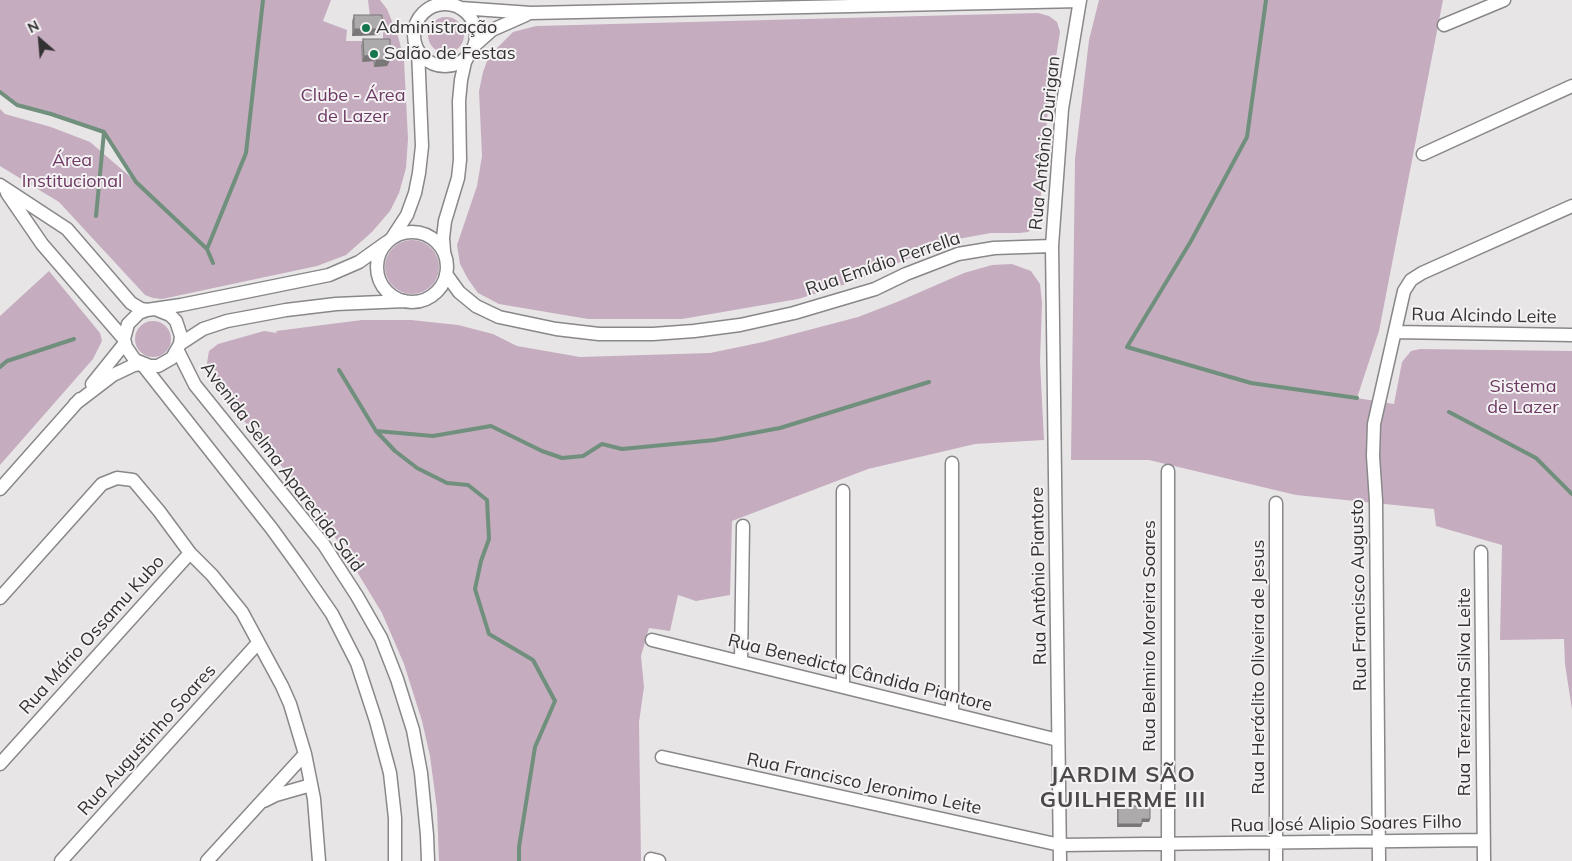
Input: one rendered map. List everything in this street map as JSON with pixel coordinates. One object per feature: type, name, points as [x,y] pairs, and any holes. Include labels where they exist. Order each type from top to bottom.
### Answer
[{"type":"street","points":[[1444,26],[1504,0]]},
{"type":"street","points":[[531,13],[492,30],[458,63],[442,66],[428,61],[418,50],[415,43],[414,30],[420,17],[430,8],[443,4],[460,8],[531,13],[1080,1]]},
{"type":"street","name":"Rua Antônio Durigan","points":[[1053,291],[1052,246],[1062,109],[1080,1]]},
{"type":"street","points":[[179,347],[211,326],[237,319],[286,310],[336,304],[418,301],[431,296],[440,286],[446,274],[443,238],[445,221],[458,178],[460,160],[459,101],[461,80],[464,62],[473,49],[476,40],[475,27],[469,15],[460,8]]},
{"type":"street","points":[[406,301],[386,291],[378,278],[377,263],[382,248],[407,215],[419,174],[422,146],[418,50]]},
{"type":"street","points":[[1423,154],[1572,86]]},
{"type":"street","points":[[2,187],[67,229],[131,303],[140,309],[170,315],[176,321],[181,336],[179,347],[172,358],[166,363],[160,375],[162,390]]},
{"type":"street","points":[[2,187],[42,244],[125,341],[130,354],[142,364],[272,529],[332,614],[357,663],[376,721],[390,773],[395,861]]},
{"type":"street","name":"Rua Francisco Augusto","points":[[1379,861],[1374,424],[1404,291],[1411,280],[1422,273],[1572,206]]},
{"type":"street","points":[[0,489],[75,404],[125,341],[128,324],[140,313],[329,275],[359,262],[389,240],[406,232],[427,235],[438,244],[445,256]]},
{"type":"street","name":"Rua Emídio Perrella","points":[[446,274],[458,292],[476,306],[499,317],[556,329],[599,334],[653,334],[740,325],[794,313],[875,289],[906,274],[958,254],[994,248],[1052,246]]},
{"type":"street","name":"Rua Antônio Piantore","points":[[1053,291],[1060,861]]},
{"type":"street","name":"Rua Alcindo Leite","points":[[1395,332],[1572,335]]},
{"type":"street","name":"Avenida Selma Aparecida Said","points":[[179,347],[195,385],[324,545],[381,638],[397,679],[413,730],[422,773],[428,861]]},
{"type":"street","points":[[75,404],[113,374],[134,365],[150,366],[166,363]]},
{"type":"street","points":[[952,463],[952,713]]},
{"type":"street","name":"Rua Belmiro Moreira Soares","points":[[1168,471],[1168,861]]},
{"type":"street","points":[[0,598],[102,484],[117,478],[133,480],[159,510],[190,552],[212,574],[242,612],[282,686],[290,704],[305,754],[311,785],[319,861]]},
{"type":"street","points":[[843,491],[843,686]]},
{"type":"street","name":"Rua Heráclito Oliveira de Jesus","points":[[1276,503],[1276,861]]},
{"type":"street","points":[[741,662],[743,526]]},
{"type":"street","name":"Rua Mário Ossamu Kubo","points":[[0,764],[190,552]]},
{"type":"street","name":"Rua Terezinha Silva Leite","points":[[1481,552],[1484,861]]},
{"type":"street","name":"Rua Benedicta Cândida Piantore","points":[[652,640],[1058,740]]},
{"type":"street","name":"Rua Augustinho Soares","points":[[61,861],[258,643]]},
{"type":"street","points":[[206,861],[305,754]]},
{"type":"street","name":"Rua Francisco Jeronimo Leite","points":[[662,757],[1060,845]]},
{"type":"street","points":[[257,804],[276,794],[311,785]]},
{"type":"street","name":"Rua José Alipio Soares Filho","points":[[1060,845],[1484,840]]},
{"type":"green space","points":[[0,0],[331,0],[323,21],[347,30],[346,41],[383,41],[383,19],[370,17],[368,0],[380,0],[387,9],[398,36],[404,60],[408,139],[406,168],[399,193],[390,211],[372,232],[346,255],[317,266],[162,299],[145,295],[59,202],[0,166],[0,109],[5,114],[51,127],[90,142],[134,180],[105,132],[17,105],[0,92]]},
{"type":"green space","name":"Sistema de Lazer","points":[[1099,0],[1443,0],[1379,331],[1357,398],[1394,404],[1402,362],[1411,351],[1420,349],[1572,351],[1572,710],[1565,664],[1564,639],[1500,640],[1502,545],[1436,526],[1434,509],[1296,495],[1149,460],[1071,460],[1075,159],[1089,40]]},
{"type":"green space","points":[[1038,13],[1049,16],[1057,22],[1060,32],[1048,108],[1039,217],[1037,223],[1028,232],[991,233],[952,240],[856,281],[798,299],[682,319],[588,319],[499,304],[478,293],[460,264],[457,245],[477,186],[482,156],[479,91],[483,72],[489,56],[513,32],[536,26]]},
{"type":"green space","points":[[446,17],[453,18],[459,22],[463,28],[463,42],[459,48],[453,52],[446,53],[439,52],[433,48],[429,42],[428,35],[429,28],[433,22],[439,18]]},
{"type":"green space","points":[[412,240],[422,242],[431,248],[437,257],[439,267],[437,277],[431,286],[422,292],[412,294],[402,292],[393,286],[387,277],[385,267],[387,257],[393,248],[402,242]]},
{"type":"green space","points":[[1012,264],[1031,271],[1040,284],[1042,303],[1040,361],[1044,440],[975,444],[868,469],[732,521],[730,595],[696,601],[678,595],[670,631],[649,628],[641,656],[644,687],[639,722],[641,861],[439,861],[437,809],[430,756],[422,721],[404,664],[382,613],[345,552],[307,497],[207,374],[209,351],[218,344],[264,331],[277,333],[276,331],[362,320],[411,320],[458,325],[493,334],[517,346],[580,357],[710,353],[763,342],[858,317],[964,273],[992,265]]},
{"type":"green space","points":[[49,271],[100,333],[102,341],[93,359],[0,465],[0,316]]},
{"type":"green space","points":[[153,321],[160,322],[166,326],[170,332],[170,346],[166,352],[160,356],[153,357],[146,356],[140,352],[136,346],[135,339],[136,332],[140,326],[146,322]]},
{"type":"building","points":[[354,15],[382,15],[382,29],[354,29]]},
{"type":"building","points":[[363,39],[390,39],[390,60],[376,60],[376,55],[364,56]]},
{"type":"building","points":[[1118,806],[1150,806],[1150,819],[1142,819],[1142,824],[1118,824]]},
{"type":"waterway","points":[[207,249],[246,153],[263,0]]},
{"type":"waterway","points":[[1266,0],[1247,137],[1191,241],[1127,347],[1251,383],[1357,398]]},
{"type":"waterway","points":[[0,92],[17,105],[104,132],[136,182],[207,249],[213,263]]},
{"type":"waterway","points":[[96,216],[104,132]]},
{"type":"waterway","points":[[0,367],[7,361],[74,339]]},
{"type":"waterway","points":[[339,370],[376,431],[395,451],[417,468],[447,483],[468,485],[487,500],[489,539],[481,561],[475,589],[489,634],[533,660],[555,701],[535,747],[519,847],[519,861]]},
{"type":"waterway","points":[[376,431],[433,436],[491,426],[542,451],[562,458],[583,456],[602,444],[622,449],[715,440],[780,428],[929,382]]},
{"type":"waterway","points":[[1449,412],[1536,458],[1572,494]]},
{"type":"place","name":"Administração","points":[[366,28]]},
{"type":"place","name":"Salão de Festas","points":[[374,54]]},
{"type":"district","name":"JARDIM SÃO GUILHERME III","points":[[1123,788]]},
{"type":"park label","name":"Clube - Área de Lazer","points":[[353,106]]},
{"type":"park label","name":"Área Institucional","points":[[72,171]]}]
